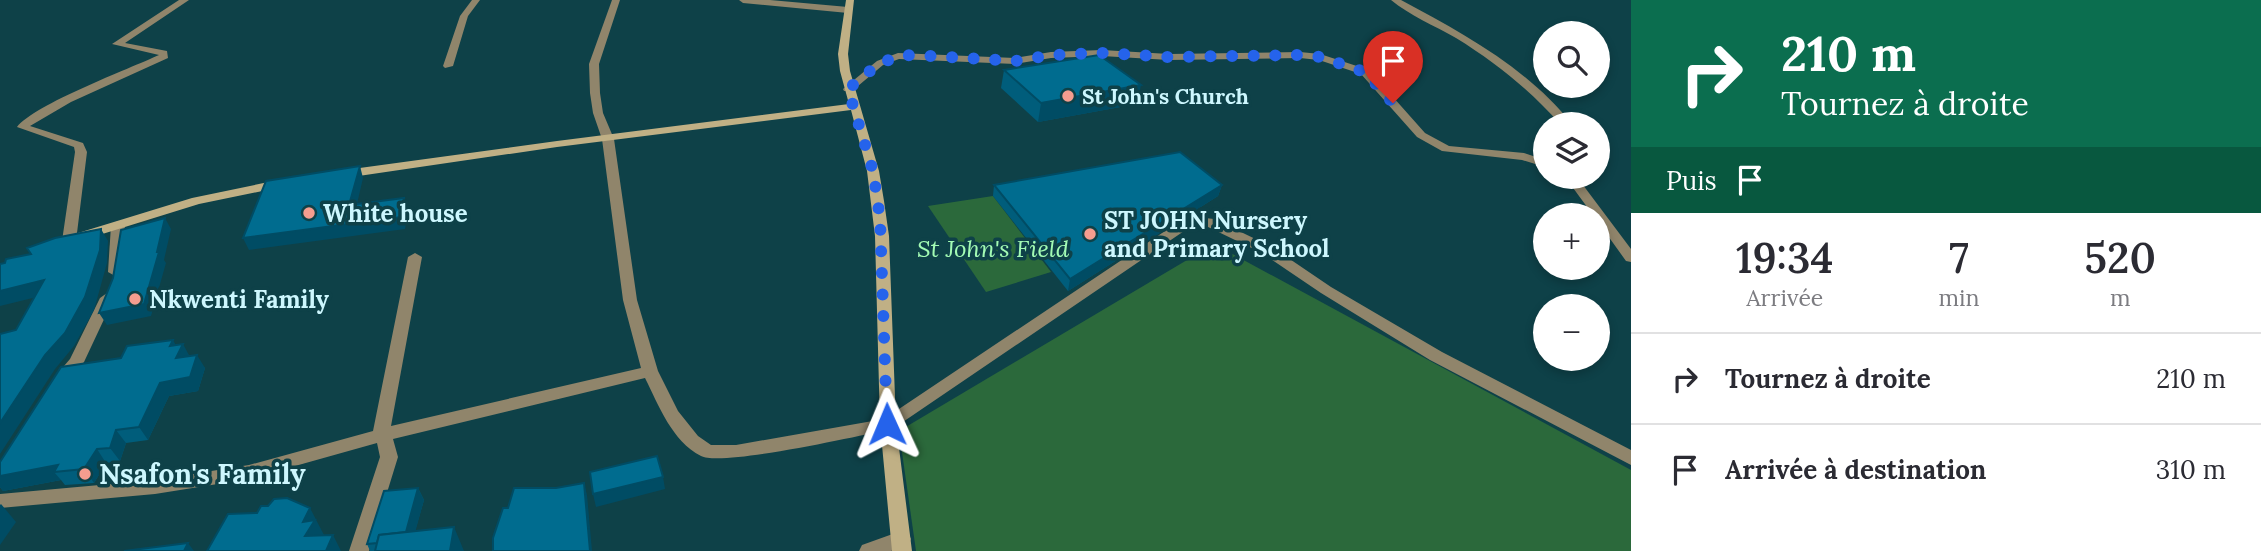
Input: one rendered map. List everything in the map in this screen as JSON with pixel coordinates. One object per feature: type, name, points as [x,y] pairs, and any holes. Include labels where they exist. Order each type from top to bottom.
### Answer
[{"type":"main road","points":[[849,5],[843,54],[848,89],[873,171],[881,224],[887,424],[902,545]]},
{"type":"main road","points":[[338,174],[853,107]]},
{"type":"main road","points":[[63,243],[195,201],[297,180]]},
{"type":"street","points":[[63,243],[81,152],[79,145],[23,127],[27,121],[57,105],[165,56],[164,53],[117,44],[185,0]]},
{"type":"street","points":[[448,66],[464,16],[476,0]]},
{"type":"street","points":[[615,0],[594,64],[598,113],[608,139],[630,300],[650,371],[671,414],[692,441],[708,452],[736,452],[887,424],[1073,297],[1185,224],[1196,221],[1209,222],[1268,250],[1436,356],[1631,458]]},
{"type":"street","points":[[743,0],[849,5]]},
{"type":"street","points":[[1395,0],[1497,59],[1556,112]]},
{"type":"street","points":[[848,89],[880,63],[898,56],[1015,61],[1051,55],[1102,53],[1169,57],[1320,57],[1365,72],[1429,141],[1446,149],[1514,155],[1533,161]]},
{"type":"street","points":[[1580,189],[1631,258]]},
{"type":"street","points":[[50,395],[63,374],[76,362],[112,285],[117,265],[118,225]]},
{"type":"street","points":[[359,551],[389,457],[386,442],[381,435],[415,257]]},
{"type":"street","points":[[0,501],[209,479],[249,472],[381,435],[650,371]]},
{"type":"street","points":[[869,551],[902,545]]},
{"type":"green space","name":"St John's Field","points":[[993,196],[1051,272],[986,292],[928,206]]},
{"type":"green space","points":[[1214,244],[1631,470],[1631,551],[916,551],[899,431]]},
{"type":"building","points":[[1099,55],[1141,85],[1041,103],[1004,70]]},
{"type":"building","name":"ST JOHN Nursery and Primary School","points":[[1180,152],[1222,185],[1070,279],[994,185]]},
{"type":"building","name":"White house","points":[[360,166],[349,205],[404,198],[401,217],[243,238],[266,181]]},
{"type":"building","points":[[165,218],[159,252],[144,304],[99,313],[113,278],[121,230]]},
{"type":"building","points":[[101,229],[100,250],[85,297],[65,333],[45,355],[0,423],[0,334],[16,330],[44,280],[0,291],[0,264],[5,263],[6,259],[31,254],[27,248],[55,238]]},
{"type":"building","points":[[173,340],[170,346],[183,344],[176,358],[197,355],[190,377],[160,383],[139,427],[116,430],[110,448],[97,449],[84,469],[54,472],[58,465],[0,476],[0,462],[61,367],[121,358],[127,346]]},
{"type":"building","points":[[657,456],[663,477],[593,494],[590,472]]},
{"type":"building","points":[[584,483],[590,551],[493,551],[493,538],[503,508],[508,508],[514,488],[556,488]]},
{"type":"building","points":[[418,488],[406,532],[379,535],[377,543],[367,544],[384,491]]},
{"type":"building","points":[[287,498],[310,508],[303,522],[315,520],[305,536],[333,535],[326,551],[207,551],[228,514],[257,513],[261,506],[268,506],[274,499]]},
{"type":"building","points":[[454,527],[450,551],[375,551],[379,535]]},
{"type":"building","points":[[188,543],[184,551],[124,551]]},
{"type":"place","name":"St John's Church","points":[[1068,96]]},
{"type":"place","name":"White house","points":[[309,213]]},
{"type":"place","name":"ST JOHN Nursery and Primary School","points":[[1090,234]]},
{"type":"place","name":"Nkwenti Family","points":[[135,299]]},
{"type":"place","name":"Nsafon's Family","points":[[85,474]]},
{"type":"route","points":[[887,424],[880,218],[873,171],[848,89],[880,63],[898,56],[912,55],[1004,61],[1051,55],[1102,53],[1169,57],[1300,55],[1320,57],[1365,72],[1393,103]]}]
